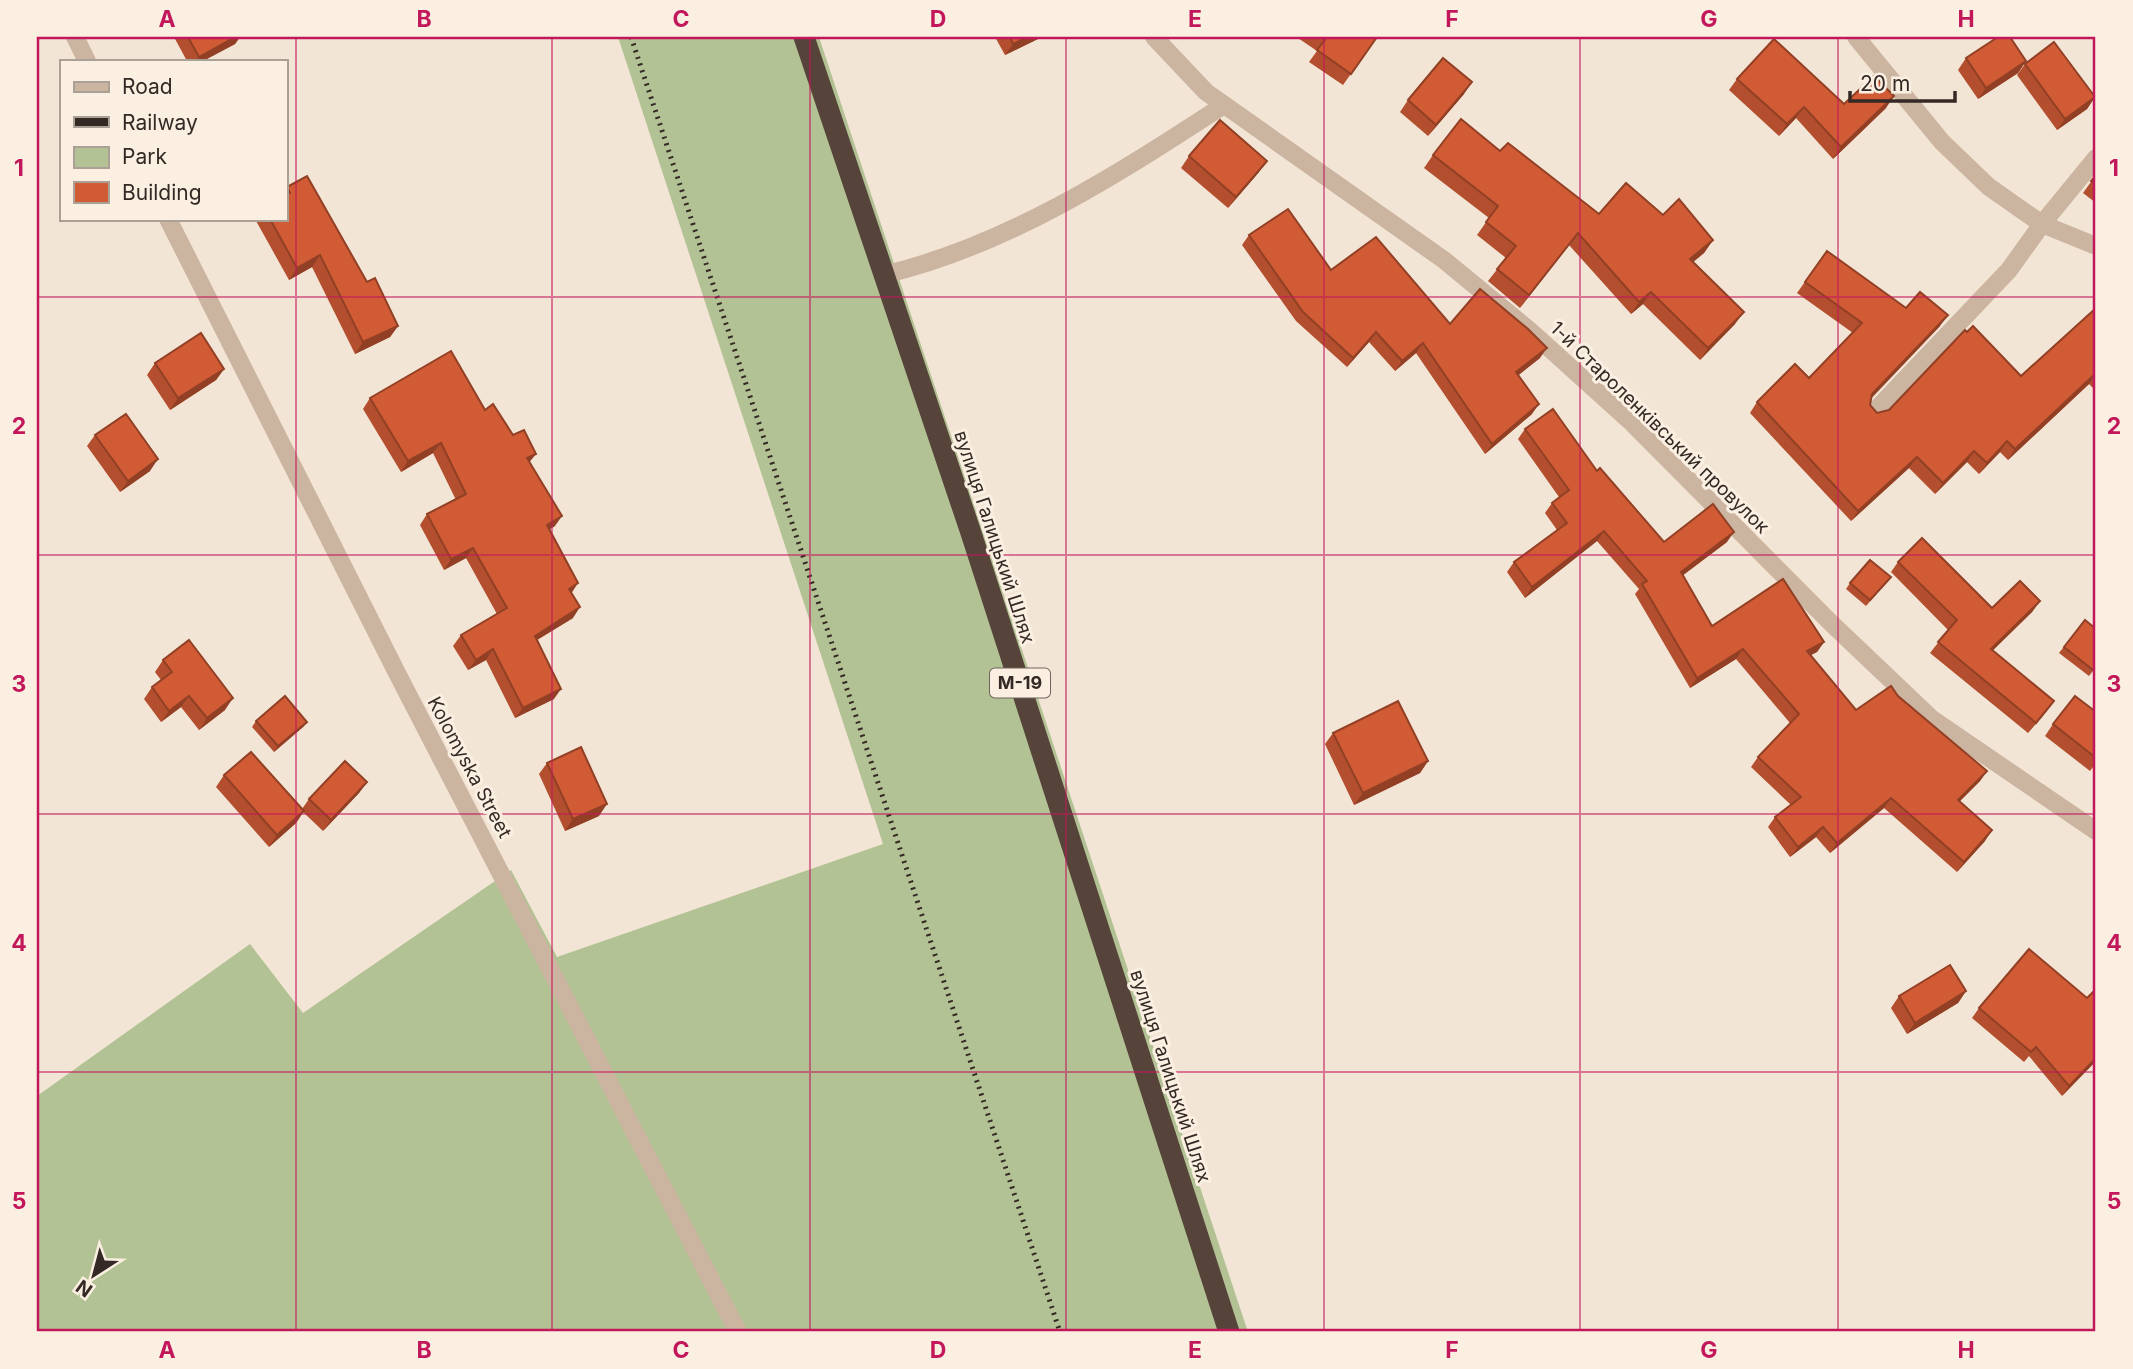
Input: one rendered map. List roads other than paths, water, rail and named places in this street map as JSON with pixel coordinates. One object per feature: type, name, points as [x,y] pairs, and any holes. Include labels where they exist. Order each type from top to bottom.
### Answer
[{"type":"highway","name":"вулиця Галицький Шлях","points":[[804,37],[971,533],[1229,1332]]},
{"type":"street","points":[[75,37],[87,60]]},
{"type":"street","name":"1-й Староленківський провулок","points":[[1154,37],[1206,92],[1444,260],[1508,313],[1630,421],[1830,623],[1932,719],[2096,831]]},
{"type":"street","points":[[1856,37],[1942,142],[1989,187],[2042,224],[2096,246]]},
{"type":"street","points":[[883,275],[922,266],[1012,230],[1126,169],[1224,105]]},
{"type":"street","points":[[1873,413],[2009,270],[2042,224],[2096,158]]},
{"type":"street","name":"Kolomyska Street","points":[[169,220],[405,688],[738,1332]]},
{"type":"railway","points":[[631,37],[1060,1332]]}]
